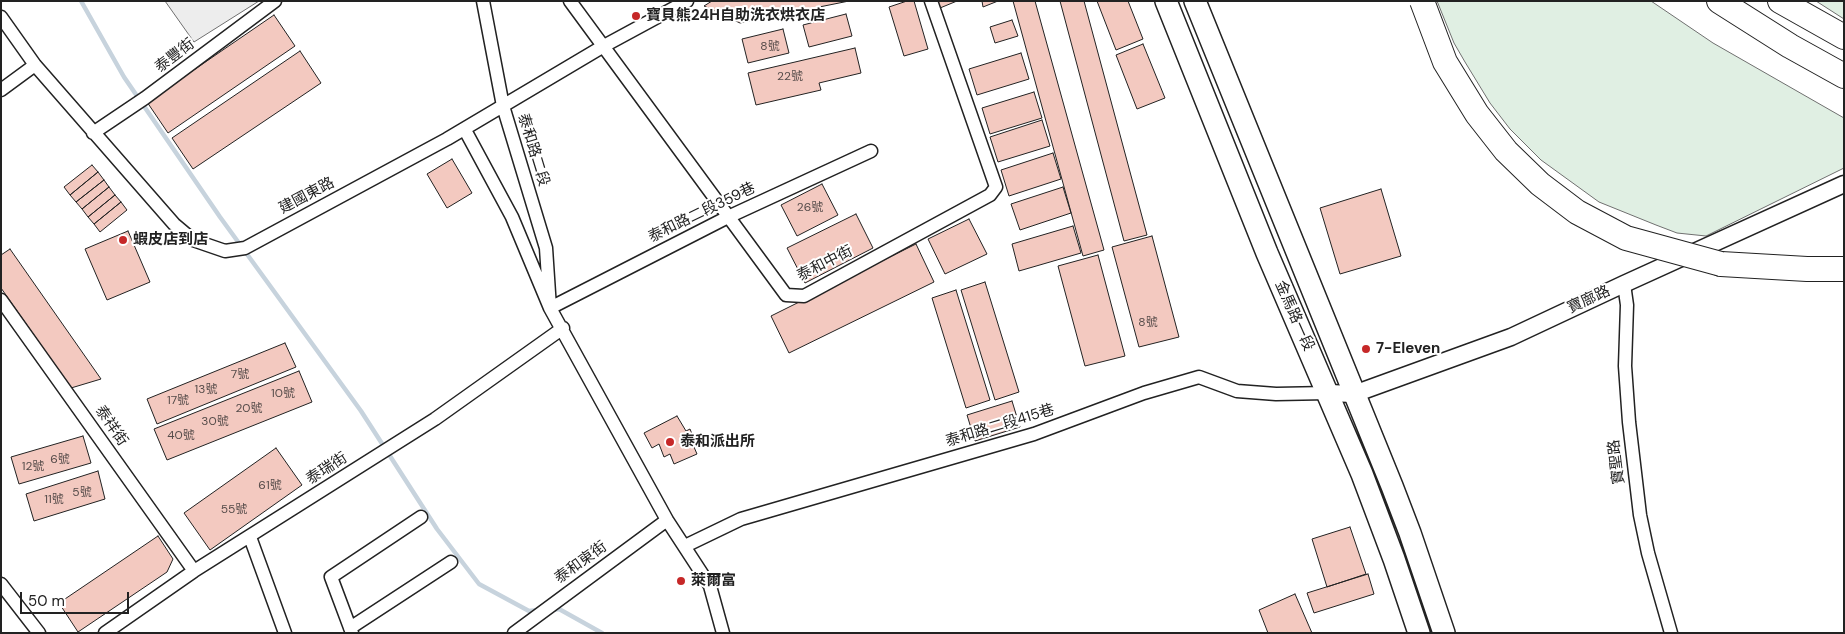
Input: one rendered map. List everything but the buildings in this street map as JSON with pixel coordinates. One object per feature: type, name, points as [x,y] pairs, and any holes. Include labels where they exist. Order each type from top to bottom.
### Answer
[{"type":"highway","points":[[1422,1],[1445,62],[1477,114],[1506,151],[1540,184],[1577,212],[1626,238],[1721,264],[1807,269],[1844,269]]},
{"type":"highway","points":[[1719,1],[1790,46],[1844,76]]},
{"type":"highway","points":[[1780,1],[1844,38]]},
{"type":"main road","name":"金馬路一段","points":[[1166,1],[1267,253],[1362,474],[1419,633]]},
{"type":"main road","name":"金馬路一段","points":[[1194,1],[1410,533],[1444,633]]},
{"type":"street","name":"泰豐街","points":[[93,133],[146,98],[275,1]]},
{"type":"street","name":"泰和路二段","points":[[483,1],[503,106],[546,248],[550,308]]},
{"type":"street","name":"泰和中街","points":[[570,1],[786,295],[804,296],[990,195],[996,187],[931,1]]},
{"type":"street","name":"建國東路","points":[[1,17],[35,65],[174,224],[193,240],[225,251],[240,249],[465,130],[602,47],[687,1]]},
{"type":"street","points":[[1,90],[35,65]]},
{"type":"street","name":"泰和路二段","points":[[465,130],[512,217],[550,308],[563,328],[667,520],[710,586],[723,633]]},
{"type":"street","name":"泰和路二段359巷","points":[[550,308],[728,217],[871,151]]},
{"type":"street","name":"寶廍路","points":[[1328,393],[1354,394],[1511,337],[1844,184]]},
{"type":"street","name":"寶聖路","points":[[1624,284],[1626,304],[1625,366],[1629,422],[1638,496],[1648,553],[1671,633]]},
{"type":"street","name":"泰祥街","points":[[1,300],[194,571]]},
{"type":"street","name":"泰瑞街","points":[[105,633],[194,571],[435,419],[563,328]]},
{"type":"street","name":"泰和路二段415巷","points":[[685,546],[741,519],[1034,434],[1144,393],[1199,377],[1238,391],[1276,394],[1328,393]]},
{"type":"street","points":[[422,517],[331,577],[351,630],[451,562]]},
{"type":"street","name":"泰和東街","points":[[514,633],[667,520]]},
{"type":"street","points":[[250,537],[285,633]]},
{"type":"street","points":[[1,584],[39,633]]},
{"type":"green space","points":[[1437,1],[1651,1],[1713,43],[1844,118],[1844,168],[1706,236],[1677,233],[1599,202],[1541,160],[1510,129],[1490,103],[1454,43]]},
{"type":"green space","points":[[1816,1],[1844,1],[1844,19]]},
{"type":"shaded area","points":[[165,1],[259,1],[194,42]]},
{"type":"waterway","points":[[81,1],[124,77],[220,217],[361,411],[437,529],[479,584],[529,611],[539,610]]},
{"type":"waterway","points":[[552,610],[559,609],[602,633]]},
{"type":"place","name":"寶貝熊24H自助洗衣烘衣店","points":[[636,16]]},
{"type":"place","name":"蝦皮店到店","points":[[123,240]]},
{"type":"place","name":"7-Eleven","points":[[1366,349]]},
{"type":"place","name":"泰和派出所","points":[[670,442]]},
{"type":"place","name":"萊爾富","points":[[681,581]]}]
